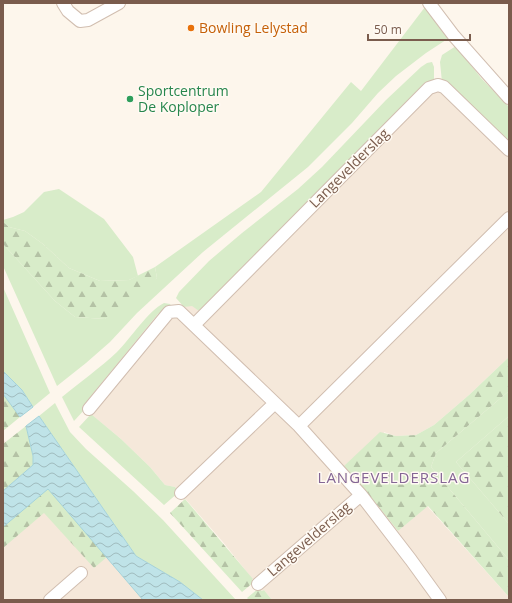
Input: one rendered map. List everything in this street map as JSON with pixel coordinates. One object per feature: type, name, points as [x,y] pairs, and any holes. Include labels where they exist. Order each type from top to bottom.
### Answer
[{"type":"street","points":[[63,3],[68,11],[80,21],[88,20],[120,3]]},
{"type":"street","points":[[430,3],[454,36],[509,98]]},
{"type":"street","name":"Langevelderslag","points":[[194,325],[429,88],[438,84],[444,87],[509,150]]},
{"type":"street","points":[[299,426],[509,218]]},
{"type":"street","name":"Langevelderslag","points":[[89,409],[169,312],[179,311],[299,426],[361,495],[440,600]]},
{"type":"street","points":[[181,493],[275,403]]},
{"type":"street","name":"Langevelderslag","points":[[258,584],[361,495]]},
{"type":"street","points":[[50,600],[81,573]]},
{"type":"shaded area","points":[[431,81],[509,146],[509,357],[469,395],[434,425],[416,435],[396,436],[384,432],[378,506],[398,531],[427,506],[509,597],[509,600],[272,600],[264,590],[262,591],[223,542],[175,487],[165,485],[150,467],[121,439],[82,407],[158,314],[172,307],[192,305],[199,311]]},
{"type":"shaded area","points":[[3,440],[33,465],[48,488],[143,600],[3,600]]},
{"type":"green space","points":[[425,7],[449,38],[426,53],[396,76],[308,167],[203,252],[137,313],[110,342],[57,386],[3,266],[3,244],[55,301],[75,317],[105,319],[157,278],[155,267],[261,192],[351,82],[361,91]]},
{"type":"green space","points":[[456,46],[481,78],[509,107],[509,146],[442,82],[440,62],[442,55]]},
{"type":"green space","points":[[432,62],[434,67],[434,81],[199,311],[192,306],[184,307],[176,298],[179,292],[209,261],[298,189],[322,167],[386,100],[421,67]]},
{"type":"green space","points":[[59,189],[104,219],[133,257],[138,276],[129,280],[100,281],[69,268],[43,244],[25,231],[9,227],[3,222],[3,220],[24,212],[44,192]]},
{"type":"green space","points":[[3,222],[9,227],[25,231],[43,244],[69,268],[100,281],[129,280],[155,267],[157,278],[144,294],[105,319],[75,317],[55,301],[3,244]]},
{"type":"green space","points":[[3,287],[50,393],[33,407],[22,390],[3,371]]},
{"type":"green space","points":[[164,303],[170,304],[172,307],[158,314],[82,407],[85,409],[74,421],[62,397],[117,352],[146,318]]},
{"type":"green space","points":[[509,357],[509,391],[436,453],[431,467],[509,560],[509,597],[428,506],[398,531],[344,466],[380,432],[396,436],[416,435],[434,425],[469,395]]},
{"type":"green space","points":[[509,391],[509,416],[456,462],[509,524],[509,560],[431,467],[436,453]]},
{"type":"green space","points":[[3,394],[20,417],[3,431]]},
{"type":"green space","points":[[55,403],[70,432],[86,449],[163,520],[236,600],[203,600],[180,582],[136,556],[39,416]]},
{"type":"green space","points":[[91,414],[121,439],[150,467],[165,485],[175,487],[179,492],[164,505],[79,427]]},
{"type":"green space","points":[[509,416],[509,524],[456,462]]},
{"type":"green space","points":[[26,426],[33,456],[33,465],[3,491],[3,444]]},
{"type":"green space","points":[[48,488],[107,557],[94,568],[44,513],[3,548],[3,527]]},
{"type":"green space","points":[[185,499],[253,579],[252,580],[254,582],[242,592],[170,513]]},
{"type":"green space","points":[[259,588],[262,591],[264,590],[272,600],[249,600],[247,598]]},
{"type":"water","points":[[3,371],[22,390],[33,407],[20,417],[3,394]]},
{"type":"water","points":[[39,416],[136,556],[180,582],[203,600],[143,600],[48,489],[3,527],[3,491],[33,465],[33,456],[26,426]]},
{"type":"place","name":"Bowling Lelystad","points":[[191,28]]},
{"type":"place","name":"Sportcentrum De Koploper","points":[[130,99]]},
{"type":"district","name":"LANGEVELDERSLAG","points":[[394,478]]}]
